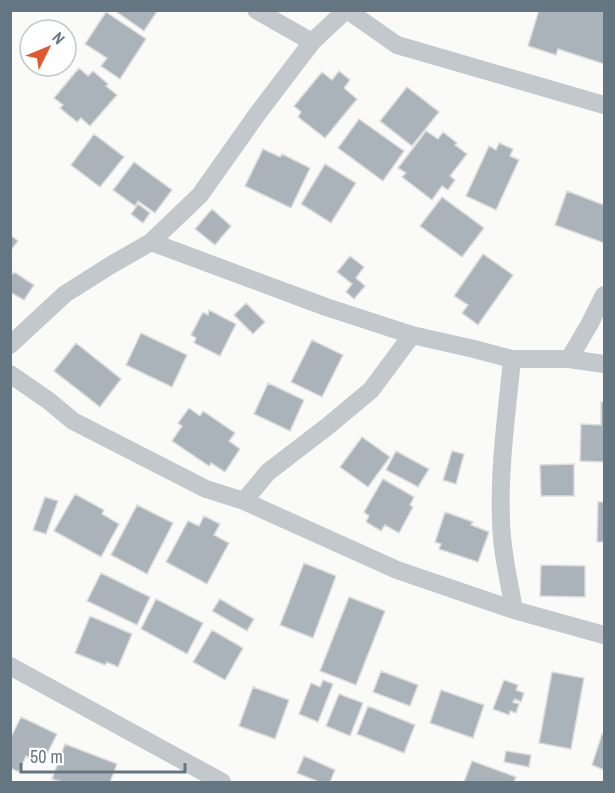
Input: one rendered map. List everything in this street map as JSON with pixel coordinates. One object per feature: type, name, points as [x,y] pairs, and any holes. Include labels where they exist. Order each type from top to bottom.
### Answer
[{"type":"street","points":[[256,10],[312,42]]},
{"type":"street","points":[[10,345],[65,294],[151,242],[200,195],[312,42],[346,10],[397,45],[604,105]]},
{"type":"street","points":[[151,242],[326,307],[412,335],[512,359],[569,359],[604,364]]},
{"type":"street","points":[[569,359],[590,325],[604,295]]},
{"type":"street","points":[[244,501],[268,472],[371,390],[412,335]]},
{"type":"street","points":[[512,359],[503,459],[501,520],[514,610]]},
{"type":"street","points":[[10,374],[73,421],[206,489],[244,501],[397,570],[514,610],[604,635]]},
{"type":"street","points":[[10,666],[222,783]]},
{"type":"building","points":[[114,10],[158,10],[144,31]]},
{"type":"building","points":[[539,10],[604,10],[604,64],[558,49],[556,55],[528,46]]},
{"type":"building","points":[[106,12],[146,39],[120,79],[101,66],[107,58],[85,44]]},
{"type":"building","points":[[78,69],[88,76],[93,71],[117,95],[90,126],[81,118],[77,122],[60,108],[63,105],[54,98],[71,78],[78,78]]},
{"type":"building","points":[[339,71],[350,80],[344,88],[357,99],[325,138],[298,117],[301,112],[294,106],[322,72],[332,80]]},
{"type":"building","points":[[407,87],[439,112],[412,146],[380,121]]},
{"type":"building","points":[[359,119],[404,151],[383,181],[338,148]]},
{"type":"building","points":[[426,131],[438,139],[443,132],[467,154],[450,176],[455,180],[448,190],[442,186],[432,200],[402,177],[406,173],[398,168]]},
{"type":"building","points":[[94,134],[124,157],[100,187],[71,165]]},
{"type":"building","points":[[499,143],[513,149],[510,156],[519,160],[496,210],[466,196],[489,146],[496,150]]},
{"type":"building","points":[[263,149],[280,157],[282,154],[310,168],[291,208],[245,186]]},
{"type":"building","points":[[134,162],[172,190],[155,213],[138,201],[135,206],[113,190]]},
{"type":"building","points":[[325,164],[356,183],[331,223],[301,204]]},
{"type":"building","points":[[567,191],[604,205],[604,243],[555,225]]},
{"type":"building","points":[[442,197],[484,228],[462,257],[420,226]]},
{"type":"building","points":[[138,204],[150,213],[143,223],[131,214]]},
{"type":"building","points":[[212,209],[231,226],[215,245],[195,229]]},
{"type":"building","points":[[10,235],[18,241],[10,251]]},
{"type":"building","points":[[483,254],[513,275],[478,325],[462,313],[468,305],[454,296]]},
{"type":"building","points":[[350,256],[364,267],[356,278],[365,286],[354,299],[346,292],[352,284],[337,272]]},
{"type":"building","points":[[14,272],[34,285],[24,300],[10,292],[10,277]]},
{"type":"building","points":[[246,303],[265,322],[253,334],[234,315]]},
{"type":"building","points":[[209,310],[236,324],[220,356],[194,343],[196,338],[191,335],[203,312],[208,315]]},
{"type":"building","points":[[141,333],[187,355],[172,387],[126,365]]},
{"type":"building","points":[[312,340],[343,355],[322,397],[291,382]]},
{"type":"building","points":[[76,343],[121,379],[100,407],[54,371]]},
{"type":"building","points":[[268,383],[304,400],[290,431],[254,414]]},
{"type":"building","points":[[601,402],[604,402],[604,462],[580,461],[581,424],[601,425]]},
{"type":"building","points":[[189,408],[200,416],[203,411],[235,433],[229,441],[240,449],[225,472],[211,463],[209,466],[172,441],[182,426],[178,423]]},
{"type":"building","points":[[362,437],[390,457],[368,487],[340,467]]},
{"type":"building","points":[[396,451],[429,469],[418,487],[386,470]]},
{"type":"building","points":[[452,451],[464,454],[456,484],[443,480]]},
{"type":"building","points":[[574,464],[574,496],[541,496],[540,465]]},
{"type":"building","points":[[383,479],[414,497],[410,505],[413,507],[399,533],[385,525],[381,531],[366,522],[369,516],[364,512]]},
{"type":"building","points":[[75,494],[104,510],[102,514],[119,524],[101,557],[54,531]]},
{"type":"building","points":[[45,497],[58,501],[46,534],[33,530]]},
{"type":"building","points":[[598,502],[604,502],[604,542],[597,542]]},
{"type":"building","points":[[137,505],[173,523],[147,574],[111,555]]},
{"type":"building","points":[[445,512],[473,522],[471,525],[489,532],[478,562],[439,549],[441,544],[435,542]]},
{"type":"building","points":[[204,516],[220,524],[214,535],[229,543],[207,584],[166,562],[188,521],[199,526]]},
{"type":"building","points":[[304,563],[336,576],[313,638],[280,625]]},
{"type":"building","points":[[541,565],[585,566],[585,597],[540,596]]},
{"type":"building","points":[[101,573],[150,597],[137,625],[87,601]]},
{"type":"building","points":[[349,597],[385,611],[356,685],[320,671]]},
{"type":"building","points":[[156,599],[203,623],[187,654],[141,629]]},
{"type":"building","points":[[220,599],[254,619],[247,631],[212,611]]},
{"type":"building","points":[[90,616],[132,634],[118,667],[107,662],[105,665],[75,653]]},
{"type":"building","points":[[212,630],[243,648],[225,680],[193,662]]},
{"type":"building","points":[[381,671],[418,685],[410,706],[373,692]]},
{"type":"building","points":[[552,672],[584,678],[571,749],[539,743]]},
{"type":"building","points":[[323,680],[333,684],[318,722],[299,714],[311,683],[320,687]]},
{"type":"building","points":[[504,680],[518,685],[516,690],[524,693],[521,702],[515,699],[513,702],[519,704],[516,713],[510,711],[509,715],[493,709]]},
{"type":"building","points":[[253,687],[289,700],[275,739],[239,726]]},
{"type":"building","points":[[441,690],[484,705],[473,738],[430,723]]},
{"type":"building","points":[[339,694],[363,703],[350,736],[326,726]]},
{"type":"building","points":[[368,706],[415,725],[404,753],[357,734]]},
{"type":"building","points":[[21,717],[57,734],[42,764],[26,756],[19,772],[10,768],[10,739]]},
{"type":"building","points":[[602,734],[604,735],[604,770],[592,765]]},
{"type":"building","points":[[65,744],[117,764],[110,782],[62,782],[52,779]]},
{"type":"building","points":[[506,751],[531,755],[529,767],[504,762]]},
{"type":"building","points":[[304,756],[335,770],[330,782],[319,782],[297,773]]},
{"type":"building","points":[[472,761],[516,777],[514,782],[464,782]]}]
